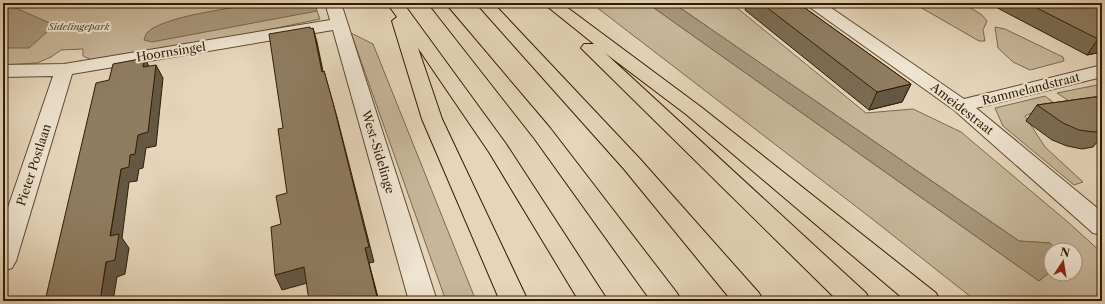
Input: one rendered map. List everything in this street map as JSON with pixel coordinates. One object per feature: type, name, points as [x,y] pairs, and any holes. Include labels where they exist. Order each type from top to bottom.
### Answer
[{"type":"highway","points":[[395,3],[432,119],[514,301]]},
{"type":"highway","points":[[395,3],[498,149],[594,301]]},
{"type":"highway","points":[[436,3],[542,133],[667,301]]},
{"type":"highway","points":[[484,3],[632,164],[749,301]]},
{"type":"highway","points":[[542,3],[674,126],[856,301]]},
{"type":"highway","points":[[551,3],[694,111],[926,301]]},
{"type":"street","name":"West-Sidelinge","points":[[333,3],[423,301]]},
{"type":"street","name":"Ameidestraat","points":[[814,3],[961,106],[1102,226]]},
{"type":"street","name":"Hoornsingel","points":[[3,71],[64,70],[339,24]]},
{"type":"street","name":"Pieter Postlaan","points":[[3,260],[64,70]]},
{"type":"street","name":"Rammelandstraat","points":[[961,106],[1102,71]]},
{"type":"green space","name":"Sidelingepark","points":[[3,3],[318,3],[311,11],[317,11],[320,19],[112,62],[94,61],[83,56],[83,49],[61,50],[51,57],[37,63],[3,65]]},
{"type":"green space","points":[[591,3],[647,3],[1039,281],[1043,278],[1043,282],[1083,282],[1083,242],[1019,241],[673,3],[731,3],[866,113],[913,109],[961,132],[1069,223],[1102,253],[1102,301],[976,301],[871,218]]},
{"type":"green space","points":[[913,3],[963,3],[982,15],[987,21],[983,30],[985,41],[979,41]]},
{"type":"green space","points":[[995,27],[1005,29],[1063,57],[1064,61],[1030,70],[1013,62],[998,48]]},
{"type":"green space","points":[[351,33],[373,44],[476,301],[446,301]]},
{"type":"green space","points":[[1102,84],[1102,97],[1069,101],[1057,93]]},
{"type":"green space","points":[[1045,96],[1054,103],[1025,116],[1045,147],[1083,182],[1074,185],[1003,126],[995,108]]},
{"type":"shaded area","points":[[263,3],[315,3],[317,11],[152,42],[144,40],[146,34],[154,28],[183,17]]},
{"type":"shaded area","points":[[647,3],[673,3],[1019,241],[1043,243],[1043,278],[1039,281]]},
{"type":"shaded area","points":[[3,4],[7,4],[52,24],[47,32],[29,48],[3,48]]},
{"type":"building","points":[[761,3],[798,3],[911,84],[877,92]]},
{"type":"building","points":[[1027,3],[1093,3],[1102,7],[1102,38],[1098,39]]},
{"type":"building","points":[[310,27],[311,29],[313,28],[322,72],[324,71],[333,103],[369,247],[365,248],[378,301],[309,301],[304,267],[275,275],[271,227],[281,224],[276,196],[287,193],[278,129],[283,128],[269,34]]},
{"type":"building","points":[[145,58],[143,67],[156,65],[148,132],[138,135],[135,154],[130,155],[129,167],[121,169],[110,236],[119,234],[115,260],[106,262],[100,301],[45,301],[96,83],[109,80],[113,64]]},
{"type":"building","points":[[1102,96],[1102,131],[1094,132],[1079,130],[1063,123],[1037,105]]}]
